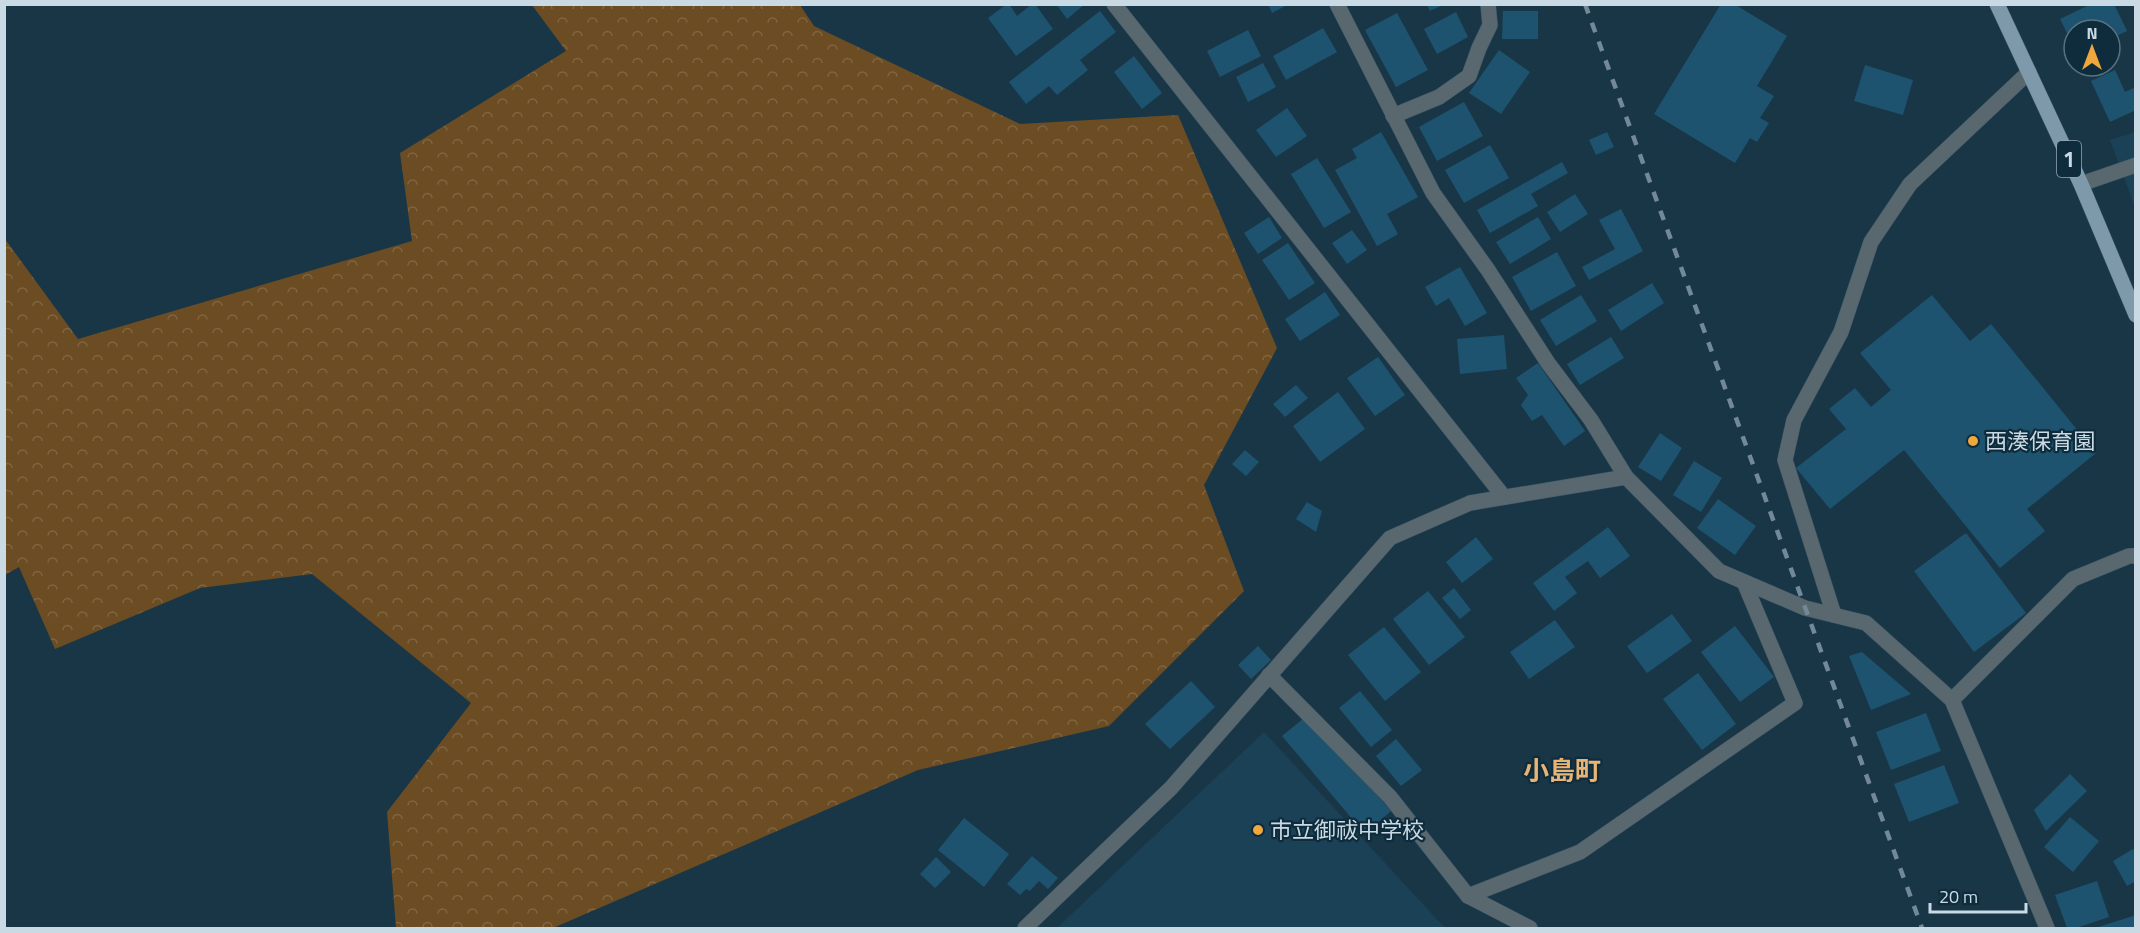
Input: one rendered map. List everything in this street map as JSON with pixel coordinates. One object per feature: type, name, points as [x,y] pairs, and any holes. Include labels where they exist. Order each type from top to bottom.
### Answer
[{"type":"main road","name":"1","points":[[1997,4],[2081,184],[2136,315]]},
{"type":"street","points":[[1114,4],[1504,497]]},
{"type":"street","points":[[1337,4],[1433,193],[1488,270],[1548,363],[1591,420],[1626,477],[1719,571],[1805,608],[1866,623],[1952,700],[2047,928]]},
{"type":"street","points":[[1393,116],[1439,97],[1469,76],[1490,25],[1488,4]]},
{"type":"street","points":[[1834,615],[1785,460],[1794,420],[1841,332],[1871,242],[1890,213],[1910,184],[2029,72]]},
{"type":"street","points":[[2081,184],[2136,165]]},
{"type":"street","points":[[1025,928],[1170,788],[1390,538],[1470,502],[1626,477]]},
{"type":"street","points":[[1952,700],[2073,579],[2129,556],[2136,556]]},
{"type":"street","points":[[1468,896],[1580,852],[1795,704],[1744,582]]},
{"type":"street","points":[[1269,675],[1390,797],[1468,896],[1530,928]]},
{"type":"shaded area","points":[[2135,132],[2135,207],[2110,140]]},
{"type":"shaded area","name":"市立御祓中学校","points":[[1264,732],[1445,928],[1057,928]]},
{"type":"green space","points":[[532,5],[800,5],[814,26],[1020,124],[1178,115],[1277,348],[1204,485],[1244,591],[1109,726],[918,770],[553,928],[396,928],[387,812],[471,703],[312,574],[200,588],[55,649],[19,567],[5,575],[5,239],[78,339],[412,241],[400,153],[566,51]]},
{"type":"building","points":[[1007,4],[1017,16],[1035,4],[1053,29],[1016,56],[988,18]]},
{"type":"building","points":[[1056,4],[1085,4],[1067,19]]},
{"type":"building","points":[[1268,4],[1289,4],[1272,13]]},
{"type":"building","points":[[1721,4],[1734,4],[1787,36],[1757,86],[1774,96],[1760,118],[1769,123],[1757,142],[1750,138],[1735,163],[1654,114]]},
{"type":"building","points":[[2091,4],[2114,4],[2121,18],[2062,18]]},
{"type":"building","points":[[1427,5],[1443,5],[1430,11]]},
{"type":"building","points":[[1100,11],[1116,32],[1080,60],[1088,70],[1057,95],[1049,86],[1026,104],[1009,82]]},
{"type":"building","points":[[1503,11],[1538,11],[1538,39],[1502,39]]},
{"type":"building","points":[[1456,12],[1468,37],[1437,54],[1424,29]]},
{"type":"building","points":[[1397,13],[1428,70],[1396,87],[1365,30]]},
{"type":"building","points":[[2122,21],[2127,31],[2122,33]]},
{"type":"building","points":[[1323,28],[1337,52],[1286,80],[1273,56]]},
{"type":"building","points":[[1248,30],[1261,56],[1220,77],[1207,51]]},
{"type":"building","points":[[1499,50],[1530,72],[1501,114],[1469,93]]},
{"type":"building","points":[[1134,56],[1162,93],[1142,109],[1114,72]]},
{"type":"building","points":[[1263,63],[1276,87],[1248,102],[1236,77]]},
{"type":"building","points":[[1865,65],[1913,80],[1903,115],[1854,101]]},
{"type":"building","points":[[2098,78],[2119,78],[2125,92],[2136,87],[2136,110],[2110,122],[2091,81]]},
{"type":"building","points":[[1464,102],[1483,136],[1437,161],[1419,127]]},
{"type":"building","points":[[1287,108],[1307,136],[1276,157],[1256,130]]},
{"type":"building","points":[[1381,132],[1418,197],[1387,214],[1398,234],[1377,246],[1335,170],[1357,158],[1352,149]]},
{"type":"building","points":[[1607,132],[1614,147],[1596,155],[1589,140]]},
{"type":"building","points":[[1490,145],[1509,178],[1464,203],[1445,170]]},
{"type":"building","points":[[1317,158],[1351,212],[1324,228],[1291,174]]},
{"type":"building","points":[[1562,162],[1568,173],[1531,194],[1538,206],[1490,233],[1477,210]]},
{"type":"building","points":[[1575,194],[1588,214],[1560,232],[1547,212]]},
{"type":"building","points":[[1621,209],[1643,251],[1589,280],[1582,267],[1615,249],[1599,220]]},
{"type":"building","points":[[1269,217],[1282,238],[1258,254],[1244,233]]},
{"type":"building","points":[[1538,217],[1551,239],[1510,264],[1496,242]]},
{"type":"building","points":[[1352,230],[1367,250],[1347,264],[1332,243]]},
{"type":"building","points":[[1288,243],[1315,283],[1289,300],[1262,260]]},
{"type":"building","points":[[1557,252],[1576,286],[1531,311],[1512,277]]},
{"type":"building","points":[[1460,267],[1487,313],[1465,326],[1449,298],[1436,306],[1425,287]]},
{"type":"building","points":[[1652,283],[1664,303],[1621,331],[1608,310]]},
{"type":"building","points":[[1325,292],[1340,315],[1300,341],[1285,319]]},
{"type":"building","points":[[1581,295],[1597,321],[1556,346],[1540,320]]},
{"type":"building","points":[[1932,295],[1970,341],[1991,324],[2096,453],[2027,509],[2045,531],[2000,568],[1904,450],[1830,509],[1796,468],[1846,429],[1829,409],[1855,388],[1871,407],[1891,390],[1860,353]]},
{"type":"building","points":[[1504,335],[1507,369],[1460,374],[1457,339]]},
{"type":"building","points":[[1611,337],[1624,358],[1580,385],[1567,364]]},
{"type":"building","points":[[1378,357],[1405,395],[1375,416],[1347,378]]},
{"type":"building","points":[[1538,363],[1585,431],[1564,446],[1542,415],[1532,421],[1521,405],[1528,395],[1516,378]]},
{"type":"building","points":[[1296,385],[1308,398],[1285,417],[1273,404]]},
{"type":"building","points":[[1338,392],[1365,429],[1320,462],[1293,426]]},
{"type":"building","points":[[1660,433],[1682,448],[1661,481],[1638,467]]},
{"type":"building","points":[[1245,450],[1259,462],[1246,476],[1232,464]]},
{"type":"building","points":[[1694,461],[1722,478],[1701,512],[1673,495]]},
{"type":"building","points":[[1718,499],[1756,526],[1735,555],[1697,528]]},
{"type":"building","points":[[1307,502],[1322,511],[1316,532],[1296,519]]},
{"type":"building","points":[[1608,527],[1630,556],[1600,578],[1588,561],[1565,577],[1577,593],[1554,611],[1533,583]]},
{"type":"building","points":[[1966,533],[2026,613],[1974,652],[1914,571]]},
{"type":"building","points":[[1476,537],[1493,559],[1462,583],[1446,562]]},
{"type":"building","points":[[1454,588],[1471,610],[1460,619],[1442,598]]},
{"type":"building","points":[[1428,591],[1465,637],[1429,665],[1393,619]]},
{"type":"building","points":[[1672,614],[1692,641],[1647,673],[1627,646]]},
{"type":"building","points":[[1555,620],[1575,647],[1529,679],[1510,652]]},
{"type":"building","points":[[1735,626],[1774,677],[1740,702],[1701,652]]},
{"type":"building","points":[[1384,627],[1421,672],[1385,701],[1348,655]]},
{"type":"building","points":[[1258,646],[1271,660],[1251,679],[1238,665]]},
{"type":"building","points":[[1862,652],[1911,694],[1871,710],[1849,656]]},
{"type":"building","points":[[1698,673],[1736,724],[1702,750],[1663,699]]},
{"type":"building","points":[[1191,681],[1215,707],[1170,749],[1145,724]]},
{"type":"building","points":[[1360,691],[1392,730],[1371,747],[1339,708]]},
{"type":"building","points":[[1926,713],[1941,751],[1891,770],[1876,732]]},
{"type":"building","points":[[1309,714],[1391,811],[1365,834],[1282,736]]},
{"type":"building","points":[[1396,739],[1422,770],[1401,786],[1376,756]]},
{"type":"building","points":[[1944,765],[1959,803],[1909,822],[1894,784]]},
{"type":"building","points":[[2070,774],[2087,791],[2046,831],[2034,810]]},
{"type":"building","points":[[2070,817],[2099,841],[2073,872],[2044,847]]},
{"type":"building","points":[[964,818],[1009,854],[984,887],[938,850]]},
{"type":"building","points":[[2133,849],[2136,854],[2136,881],[2127,886],[2113,861]]},
{"type":"building","points":[[1032,856],[1058,878],[1048,889],[1039,881],[1030,891],[1026,889],[1020,895],[1007,884]]},
{"type":"building","points":[[936,857],[951,872],[935,888],[920,874]]},
{"type":"building","points":[[2097,881],[2109,917],[2076,928],[2067,928],[2055,895]]},
{"type":"building","points":[[2136,915],[2136,928],[2095,928]]},
{"type":"railway","points":[[1585,4],[1922,928]]},
{"type":"place","name":"西湊保育園","points":[[1973,441]]},
{"type":"place","name":"市立御祓中学校","points":[[1258,830]]},
{"type":"district","name":"小島町","points":[[1562,770]]}]
